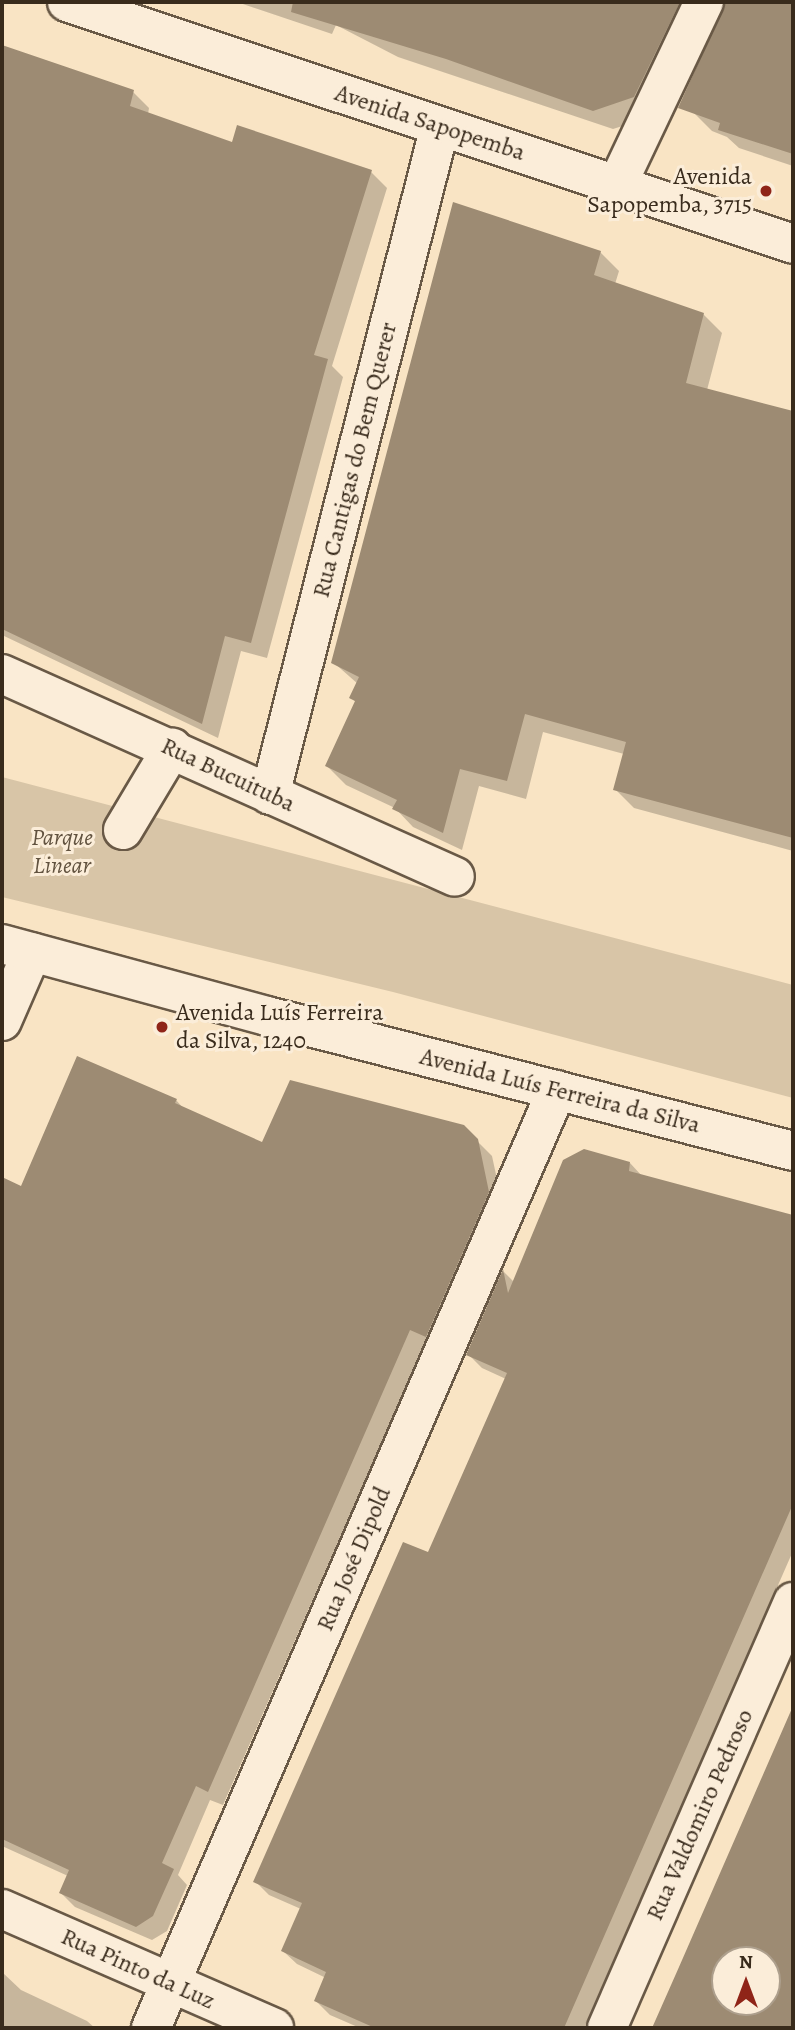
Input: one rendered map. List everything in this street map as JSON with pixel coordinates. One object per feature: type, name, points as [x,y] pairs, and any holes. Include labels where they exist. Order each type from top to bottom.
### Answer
[{"type":"street","name":"Avenida Sapopemba","points":[[68,2],[793,244]]},
{"type":"street","points":[[617,185],[704,2]]},
{"type":"street","name":"Rua Cantigas do Bem Querer","points":[[270,795],[440,126]]},
{"type":"street","name":"Rua Bucuituba","points":[[2,674],[455,877]]},
{"type":"street","points":[[123,830],[172,748]]},
{"type":"street","points":[[2,1021],[17,948]]},
{"type":"street","name":"Avenida Luís Ferreira da Silva","points":[[17,948],[267,1016],[793,1151]]},
{"type":"street","name":"Rua José Dipold","points":[[151,2028],[557,1090]]},
{"type":"street","name":"Rua Valdomiro Pedroso","points":[[607,2028],[793,1602]]},
{"type":"street","name":"Rua Pinto da Luz","points":[[2,1909],[274,2028]]},
{"type":"green space","name":"Parque Linear","points":[[2,777],[793,985],[793,1098],[393,992],[2,897]]},
{"type":"building","points":[[293,2],[680,2],[634,97],[593,111],[446,59],[291,12]]},
{"type":"building","points":[[726,2],[793,2],[793,154],[718,130],[720,123],[678,108]]},
{"type":"building","points":[[2,45],[134,90],[130,106],[232,142],[237,125],[372,170],[314,355],[328,359],[251,643],[225,636],[202,724],[2,629]]},
{"type":"building","points":[[453,202],[601,251],[594,275],[704,313],[686,383],[793,411],[793,838],[613,790],[626,742],[525,714],[507,781],[460,769],[443,833],[392,809],[397,800],[325,766],[355,701],[349,698],[359,677],[331,663]]},
{"type":"building","points":[[77,1056],[177,1099],[175,1103],[262,1142],[290,1080],[464,1125],[478,1139],[489,1192],[426,1337],[410,1330],[208,1792],[196,1786],[162,1863],[174,1869],[153,1916],[136,1927],[59,1893],[69,1870],[2,1839],[2,1177],[21,1186]]},
{"type":"building","points":[[584,1149],[630,1162],[629,1171],[793,1215],[793,1504],[564,2028],[375,2028],[314,2001],[326,1972],[281,1951],[302,1903],[253,1882],[403,1542],[428,1552],[507,1373],[466,1355],[503,1269],[508,1293],[563,1160]]},
{"type":"building","points":[[793,1706],[793,2028],[652,2028]]},
{"type":"place","name":"Avenida Sapopemba, 3715","points":[[766,191]]},
{"type":"place","name":"Avenida Luís Ferreira da Silva, 1240","points":[[162,1027]]}]
